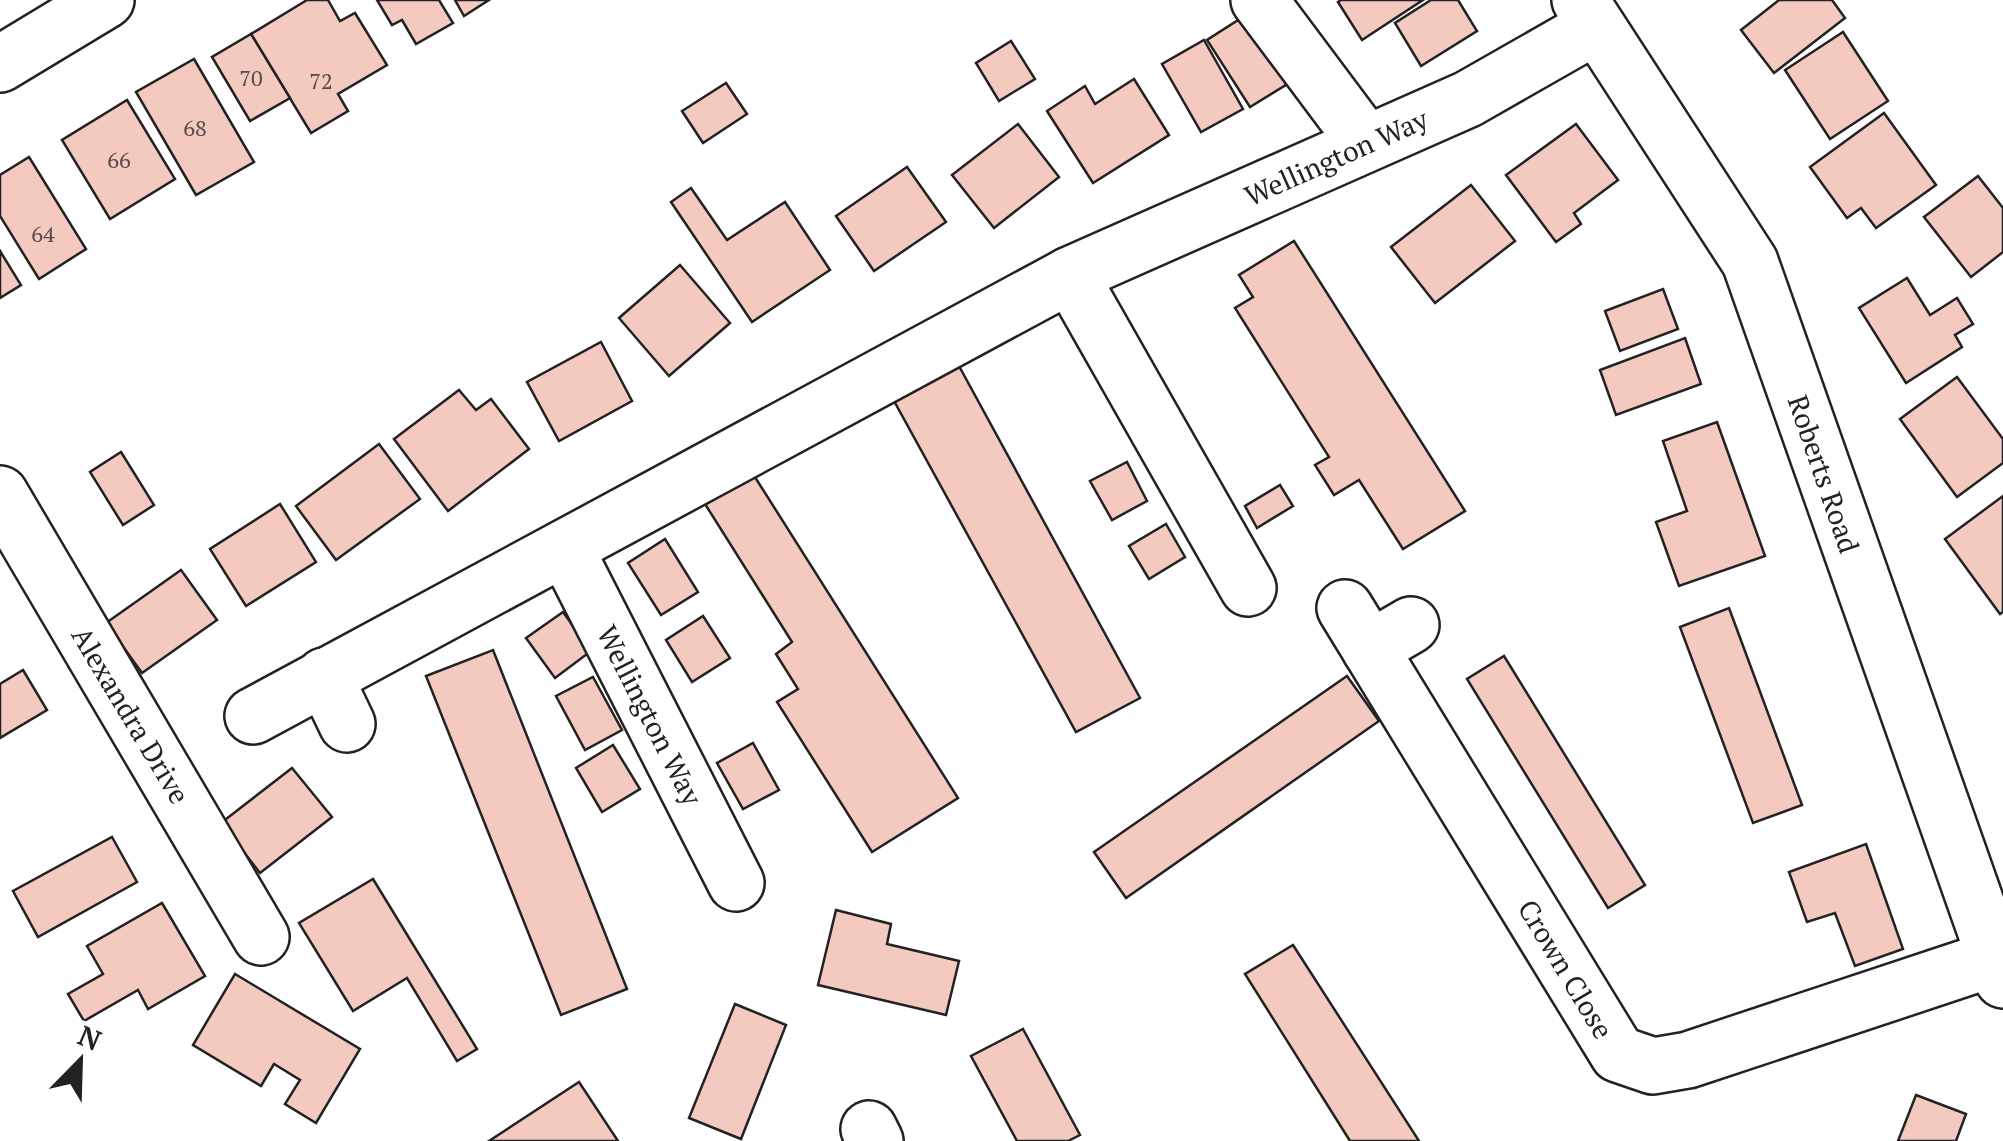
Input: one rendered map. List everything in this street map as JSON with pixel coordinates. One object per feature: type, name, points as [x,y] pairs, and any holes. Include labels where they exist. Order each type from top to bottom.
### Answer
[{"type":"street","points":[[0,64],[106,0]]},
{"type":"street","points":[[1259,0],[1366,143]]},
{"type":"street","name":"Wellington Way","points":[[253,716],[335,701],[564,548],[1070,276],[1468,99],[1588,13]]},
{"type":"street","name":"Roberts Road","points":[[1588,13],[1750,262],[1999,969]]},
{"type":"street","points":[[1070,276],[1248,588]]},
{"type":"street","name":"Alexandra Drive","points":[[0,494],[262,936]]},
{"type":"street","name":"Wellington Way","points":[[564,548],[736,882]]},
{"type":"street","name":"Crown Close","points":[[1375,627],[1618,1054],[1653,1066],[1688,1060],[1999,969]]},
{"type":"building","points":[[307,0],[328,0],[340,21],[355,13],[387,65],[338,94],[348,111],[311,133],[251,34]]},
{"type":"building","points":[[377,0],[439,0],[453,23],[416,44],[402,20],[392,25]]},
{"type":"building","points":[[455,0],[489,0],[464,16]]},
{"type":"building","points":[[1423,0],[1362,40],[1338,2]]},
{"type":"building","points":[[1431,0],[1458,0],[1477,31],[1421,66],[1395,23]]},
{"type":"building","points":[[1779,0],[1832,0],[1845,18],[1774,73],[1741,30]]},
{"type":"building","points":[[1246,15],[1289,83],[1250,107],[1207,40]]},
{"type":"building","points":[[1843,32],[1888,101],[1830,139],[1785,70]]},
{"type":"building","points":[[251,34],[290,98],[250,121],[212,57]]},
{"type":"building","points":[[1204,40],[1243,109],[1201,132],[1162,64]]},
{"type":"building","points":[[1011,41],[1035,79],[999,101],[976,63]]},
{"type":"building","points":[[194,59],[254,162],[196,195],[136,92]]},
{"type":"building","points":[[1134,79],[1169,135],[1093,183],[1047,111],[1085,86],[1095,104]]},
{"type":"building","points":[[726,83],[747,114],[703,143],[682,111]]},
{"type":"building","points":[[127,100],[175,179],[110,219],[62,140]]},
{"type":"building","points":[[1884,113],[1936,185],[1876,228],[1861,208],[1847,218],[1810,167]]},
{"type":"building","points":[[1018,124],[1059,177],[994,228],[952,175]]},
{"type":"building","points":[[1576,124],[1618,180],[1574,213],[1581,224],[1556,242],[1506,175]]},
{"type":"building","points":[[29,157],[86,249],[39,279],[0,216],[0,175]]},
{"type":"building","points":[[907,167],[946,222],[874,271],[836,216]]},
{"type":"building","points":[[1978,176],[2003,208],[2003,252],[1971,277],[1924,217]]},
{"type":"building","points":[[1471,185],[1515,241],[1435,303],[1391,247]]},
{"type":"building","points":[[691,188],[727,240],[785,202],[830,270],[752,322],[671,202]]},
{"type":"building","points":[[1294,241],[1465,511],[1403,549],[1359,480],[1334,495],[1315,465],[1329,457],[1235,308],[1253,297],[1239,275]]},
{"type":"building","points":[[0,251],[21,285],[0,298]]},
{"type":"building","points":[[680,265],[730,323],[669,376],[619,318]]},
{"type":"building","points":[[1907,278],[1930,315],[1957,298],[1973,324],[1955,335],[1962,347],[1906,383],[1859,308]]},
{"type":"building","points":[[1663,289],[1678,329],[1620,351],[1605,311]]},
{"type":"building","points":[[1685,338],[1701,384],[1616,415],[1600,370]]},
{"type":"building","points":[[601,342],[632,401],[559,441],[527,382]]},
{"type":"building","points":[[953,355],[1140,698],[1076,732],[888,390]]},
{"type":"building","points":[[1957,377],[2003,439],[2003,463],[1957,497],[1900,419]]},
{"type":"building","points":[[459,390],[476,410],[491,399],[529,449],[448,511],[394,439]]},
{"type":"building","points":[[1717,422],[1765,556],[1679,586],[1656,522],[1687,511],[1663,441]]},
{"type":"building","points":[[379,444],[420,499],[336,560],[296,506]]},
{"type":"building","points":[[121,452],[154,505],[123,525],[90,472]]},
{"type":"building","points":[[1127,462],[1147,501],[1112,520],[1090,481]]},
{"type":"building","points":[[748,466],[958,798],[872,852],[777,702],[798,689],[776,654],[792,642],[700,496]]},
{"type":"building","points":[[1280,485],[1293,506],[1257,528],[1245,506]]},
{"type":"building","points":[[2003,496],[2003,612],[2000,614],[1945,539]]},
{"type":"building","points":[[280,504],[316,562],[246,606],[210,549]]},
{"type":"building","points":[[1166,524],[1185,557],[1149,579],[1129,546]]},
{"type":"building","points":[[665,539],[698,592],[661,615],[628,563]]},
{"type":"building","points":[[181,570],[217,620],[142,673],[106,623]]},
{"type":"building","points":[[1729,608],[1802,805],[1753,823],[1680,627]]},
{"type":"building","points":[[563,612],[591,651],[555,678],[526,638]]},
{"type":"building","points":[[703,616],[730,658],[692,682],[666,640]]},
{"type":"building","points":[[493,650],[627,989],[561,1015],[426,676]]},
{"type":"building","points":[[1504,656],[1645,885],[1608,908],[1467,679]]},
{"type":"building","points":[[23,670],[47,710],[0,738],[0,684]]},
{"type":"building","points":[[1347,676],[1379,721],[1126,898],[1094,852]]},
{"type":"building","points":[[593,677],[622,730],[585,750],[556,696]]},
{"type":"building","points":[[753,743],[779,790],[743,809],[717,763]]},
{"type":"building","points":[[613,745],[640,789],[602,812],[576,768]]},
{"type":"building","points":[[292,768],[332,817],[260,873],[221,823]]},
{"type":"building","points":[[112,837],[137,882],[38,937],[13,891]]},
{"type":"building","points":[[1866,844],[1903,949],[1855,966],[1835,913],[1807,922],[1789,872]]},
{"type":"building","points":[[373,879],[477,1049],[457,1061],[407,978],[353,1011],[299,923]]},
{"type":"building","points":[[162,903],[205,976],[148,1009],[138,990],[84,1021],[68,994],[103,974],[87,946]]},
{"type":"building","points":[[836,910],[891,924],[887,944],[959,961],[946,1015],[818,985]]},
{"type":"building","points":[[1293,945],[1419,1141],[1350,1141],[1245,974]]},
{"type":"building","points":[[235,974],[360,1049],[316,1123],[285,1104],[300,1080],[274,1064],[261,1086],[193,1045]]},
{"type":"building","points":[[735,1004],[786,1025],[741,1139],[689,1118]]},
{"type":"building","points":[[1023,1029],[1080,1135],[1068,1141],[1017,1141],[971,1056]]},
{"type":"building","points":[[579,1082],[618,1141],[489,1141]]},
{"type":"building","points":[[1916,1095],[1966,1114],[1956,1141],[1898,1141]]}]
